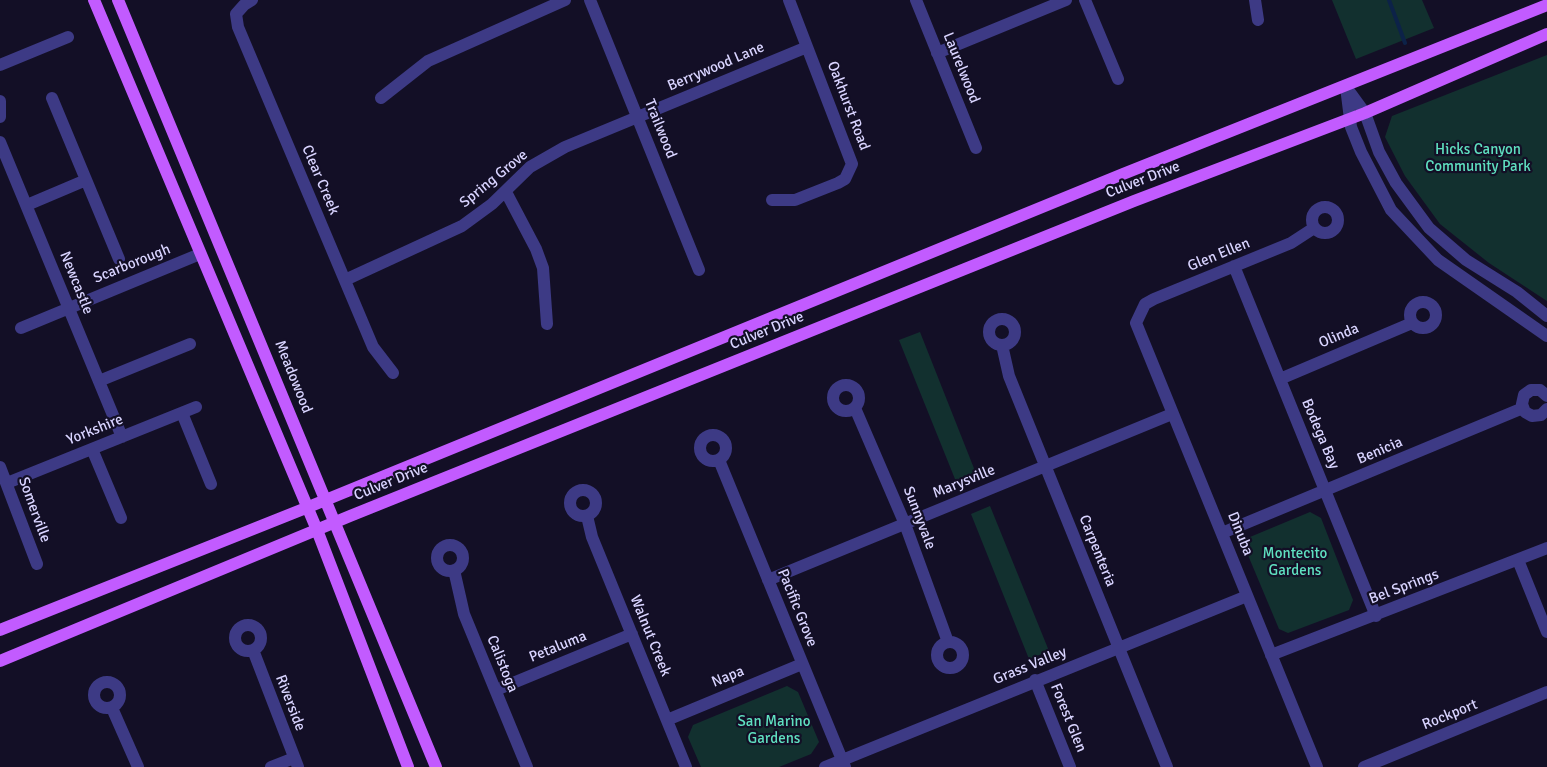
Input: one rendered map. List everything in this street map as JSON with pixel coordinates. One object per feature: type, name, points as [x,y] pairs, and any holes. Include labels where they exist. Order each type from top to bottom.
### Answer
[{"type":"main road","points":[[94,0],[306,508],[317,530],[408,767]]},
{"type":"main road","name":"Meadowood","points":[[118,0],[436,767]]},
{"type":"main road","name":"Culver Drive","points":[[0,630],[306,508],[1123,174],[1547,5]]},
{"type":"main road","name":"Culver Drive","points":[[0,661],[334,522],[1134,201],[1364,113],[1547,34]]},
{"type":"street","name":"Clear Creek","points":[[252,0],[244,5],[236,14],[238,27],[373,347],[393,373]]},
{"type":"street","points":[[381,98],[428,61],[564,0]]},
{"type":"street","name":"Trailwood","points":[[590,0],[700,270]]},
{"type":"street","name":"Oakhurst Road","points":[[772,200],[795,200],[838,183],[845,179],[852,164],[789,0]]},
{"type":"street","name":"Laurelwood","points":[[916,0],[976,148]]},
{"type":"street","points":[[937,53],[1066,0]]},
{"type":"street","points":[[1085,0],[1118,79]]},
{"type":"street","points":[[1255,0],[1258,20]]},
{"type":"street","points":[[0,65],[68,37]]},
{"type":"street","name":"Berrywood Lane","points":[[638,118],[807,47]]},
{"type":"street","points":[[1346,86],[1364,113],[1379,152],[1396,183],[1429,228],[1466,260],[1517,292],[1547,316]]},
{"type":"street","points":[[1346,86],[1349,118],[1361,152],[1392,210],[1438,260],[1547,336]]},
{"type":"street","points":[[52,98],[119,259]]},
{"type":"street","points":[[0,101],[0,117]]},
{"type":"street","name":"Spring Grove","points":[[345,280],[445,235],[492,204],[530,167],[566,147],[638,118]]},
{"type":"street","name":"Newcastle","points":[[0,142],[122,437]]},
{"type":"street","points":[[27,205],[86,180]]},
{"type":"street","points":[[506,192],[536,249],[543,268],[547,324]]},
{"type":"street","name":"Glen Ellen","points":[[1138,313],[1144,304],[1154,299],[1291,242],[1314,228]]},
{"type":"street","name":"Scarborough","points":[[21,328],[200,254]]},
{"type":"street","name":"Bodega Bay","points":[[1234,266],[1376,616]]},
{"type":"street","name":"Dinuba","points":[[1138,313],[1136,323],[1139,333],[1318,767]]},
{"type":"street","name":"Olinda","points":[[1280,380],[1412,323]]},
{"type":"street","points":[[99,381],[190,344]]},
{"type":"street","name":"Carpenteria","points":[[1002,345],[1009,376],[1167,767]]},
{"type":"street","points":[[1547,396],[1536,389],[1527,392],[1522,399],[1522,408],[1528,414],[1537,416],[1547,409]]},
{"type":"street","name":"Yorkshire","points":[[7,483],[196,407]]},
{"type":"street","name":"Sunnyvale","points":[[855,408],[905,524],[948,642]]},
{"type":"street","name":"Benicia","points":[[1222,533],[1522,408]]},
{"type":"street","points":[[182,413],[211,484]]},
{"type":"street","name":"Marysville","points":[[768,580],[1172,414]]},
{"type":"street","points":[[92,449],[121,518]]},
{"type":"street","name":"Pacific Grove","points":[[719,460],[843,764]]},
{"type":"street","name":"Somerville","points":[[0,467],[37,564]]},
{"type":"street","name":"Walnut Creek","points":[[587,516],[592,536],[686,767]]},
{"type":"street","name":"Bel Springs","points":[[1272,655],[1547,548]]},
{"type":"street","points":[[1518,560],[1547,632]]},
{"type":"street","name":"Calistoga","points":[[454,570],[464,614],[528,767]]},
{"type":"street","name":"Grass Valley","points":[[825,767],[843,764],[1035,680],[1247,596]]},
{"type":"street","name":"Petaluma","points":[[496,690],[632,634]]},
{"type":"street","name":"Riverside","points":[[253,650],[296,762]]},
{"type":"street","name":"Napa","points":[[667,720],[802,664]]},
{"type":"street","name":"Forest Glen","points":[[1035,680],[1070,767]]},
{"type":"street","name":"Rockport","points":[[1364,767],[1547,692]]},
{"type":"street","points":[[112,708],[138,767]]},
{"type":"street","points":[[271,767],[296,762]]},
{"type":"green space","points":[[1332,0],[1422,0],[1434,28],[1356,59]]},
{"type":"green space","name":"Hicks Canyon Community Park","points":[[1547,55],[1547,301],[1489,263],[1440,224],[1405,176],[1385,137],[1392,116]]},
{"type":"green space","points":[[920,332],[977,476],[957,484],[899,340]]},
{"type":"green space","points":[[990,506],[1049,651],[1029,659],[971,514]]},
{"type":"green space","name":"Montecito Gardens","points":[[1310,512],[1321,518],[1353,600],[1349,610],[1288,633],[1279,629],[1245,548],[1250,537]]},
{"type":"green space","name":"San Marino Gardens","points":[[787,686],[798,692],[819,742],[811,754],[779,767],[701,767],[688,737],[693,725]]},
{"type":"waterway","points":[[1389,0],[1405,43]]}]
